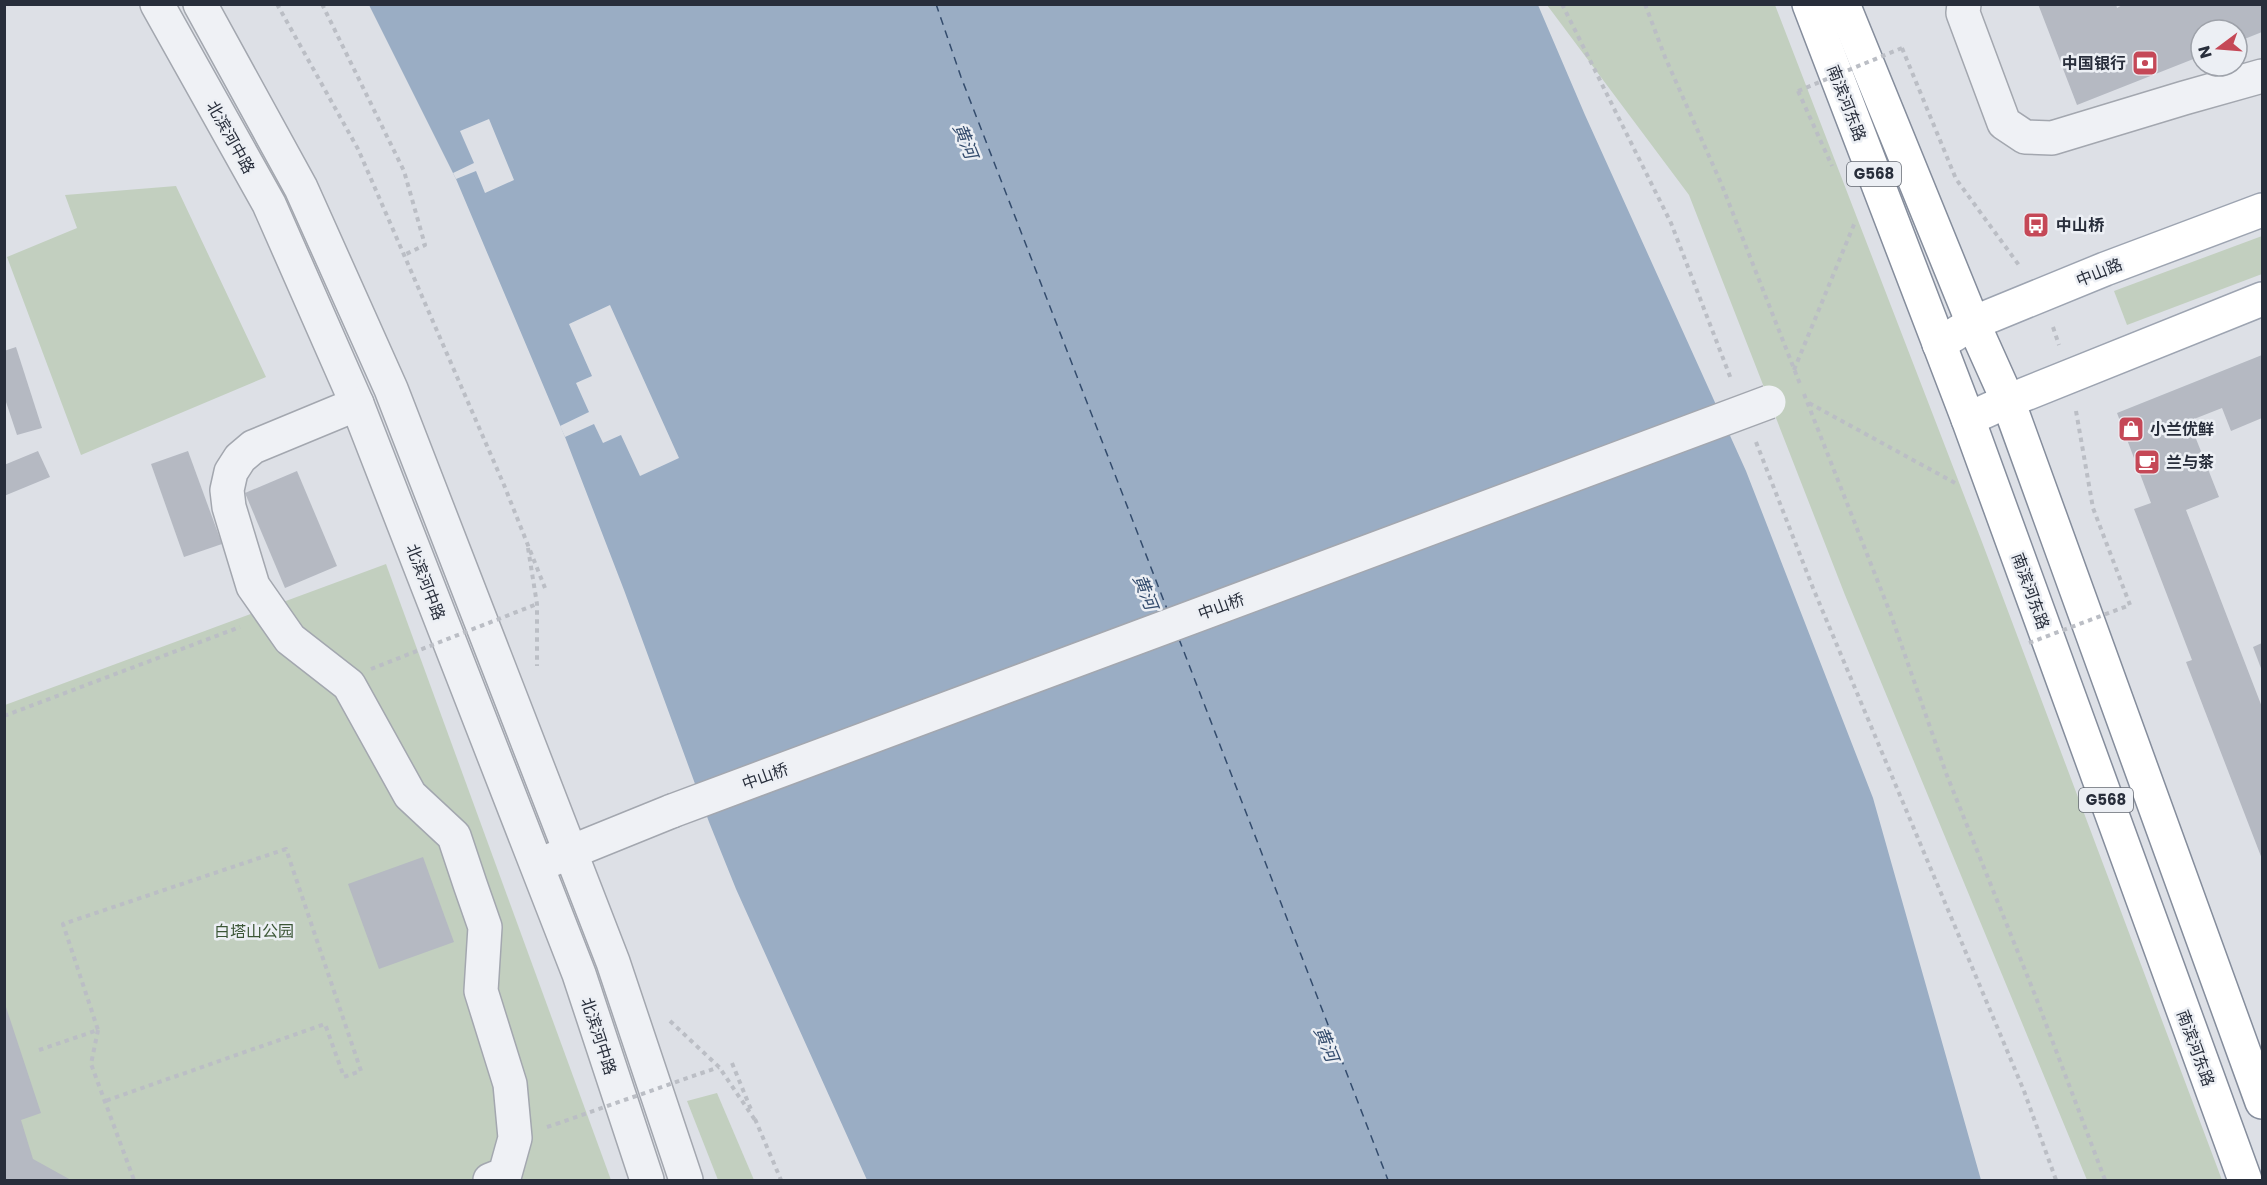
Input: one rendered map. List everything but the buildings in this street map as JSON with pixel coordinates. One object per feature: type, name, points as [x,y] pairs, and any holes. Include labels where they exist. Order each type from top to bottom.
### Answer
[{"type":"main road","name":"南滨河东路","points":[[1809,4],[1968,419],[2245,1180]]},
{"type":"main road","name":"南滨河东路","points":[[1843,4],[1973,323],[2008,401],[2262,1102]]},
{"type":"main road","name":"中山路","points":[[1940,344],[1973,323],[2105,269],[2262,210]]},
{"type":"main road","points":[[1968,419],[2262,299]]},
{"type":"street","name":"北滨河中路","points":[[157,4],[269,204],[357,404],[579,974],[647,1180]]},
{"type":"street","points":[[200,4],[301,188],[391,389],[613,962],[686,1180]]},
{"type":"street","points":[[1964,4],[1963,13],[2004,123],[2025,137],[2052,138],[2262,76]]},
{"type":"street","name":"中山桥","points":[[536,866],[672,811],[1769,402]]},
{"type":"street","points":[[357,404],[253,447],[240,458],[231,472],[227,490],[229,507],[253,586],[290,639],[349,685],[410,795],[454,836],[485,927],[481,991],[510,1084],[516,1138],[505,1174],[490,1180]]},
{"type":"path","points":[[277,4],[358,149],[504,485],[545,588]]},
{"type":"path","points":[[322,4],[404,171],[425,244],[405,255]]},
{"type":"path","points":[[1562,4],[1671,224],[1735,389]]},
{"type":"path","points":[[1645,4],[1665,57],[1721,183],[1808,402],[1891,615],[1946,773],[2035,995],[2105,1180]]},
{"type":"path","points":[[1836,176],[1798,91],[1902,48],[1956,179]]},
{"type":"path","points":[[1769,402],[1794,369],[1857,218]]},
{"type":"path","points":[[2024,633],[2029,643],[2130,605],[2093,508],[2070,376]]},
{"type":"path","points":[[1769,402],[1808,402],[1960,486]]},
{"type":"path","points":[[1753,434],[1818,599],[2024,1091],[2056,1180]]},
{"type":"path","points":[[526,541],[537,604],[537,670]]},
{"type":"path","points":[[371,669],[537,604]]},
{"type":"path","points":[[4,716],[273,614]]},
{"type":"path","points":[[105,1101],[325,1024],[344,1077],[361,1071],[286,849],[63,924],[98,1030],[91,1064],[134,1180]]},
{"type":"path","points":[[664,1015],[719,1067],[755,1119]]},
{"type":"path","points":[[39,1050],[98,1030]]},
{"type":"path","points":[[732,1063],[781,1180]]},
{"type":"path","points":[[556,1124],[719,1067]]},
{"type":"green space","points":[[1547,5],[1775,5],[1982,542],[2222,1180],[2087,1180],[1845,595],[1689,195]]},
{"type":"green space","points":[[176,186],[266,377],[81,455],[7,257],[77,228],[65,195]]},
{"type":"green space","points":[[2262,236],[2262,274],[2127,325],[2114,291]]},
{"type":"green space","name":"白塔山公园","points":[[386,564],[611,1180],[5,1180],[5,705]]},
{"type":"green space","points":[[717,1093],[754,1180],[718,1180],[687,1101]]},
{"type":"water","name":"黄河","points":[[369,5],[1538,5],[1585,115],[1746,471],[1873,798],[1981,1180],[867,1180],[736,889],[565,437],[456,179]]},
{"type":"pier","points":[[489,119],[514,180],[485,193],[476,171],[456,179],[453,173],[474,163],[460,131]]},
{"type":"pier","points":[[610,305],[679,458],[640,476],[621,435],[603,443],[594,424],[565,437],[560,426],[589,412],[576,383],[592,376],[569,324]]},
{"type":"ferry route","points":[[936,4],[961,77],[1167,609]]},
{"type":"ferry route","points":[[1179,639],[1388,1180]]},
{"type":"place","name":"中国银行","points":[[2145,63]]},
{"type":"place","name":"中山桥","points":[[2036,225]]},
{"type":"place","name":"小兰优鲜","points":[[2131,429]]},
{"type":"place","name":"兰与茶","points":[[2147,462]]}]
